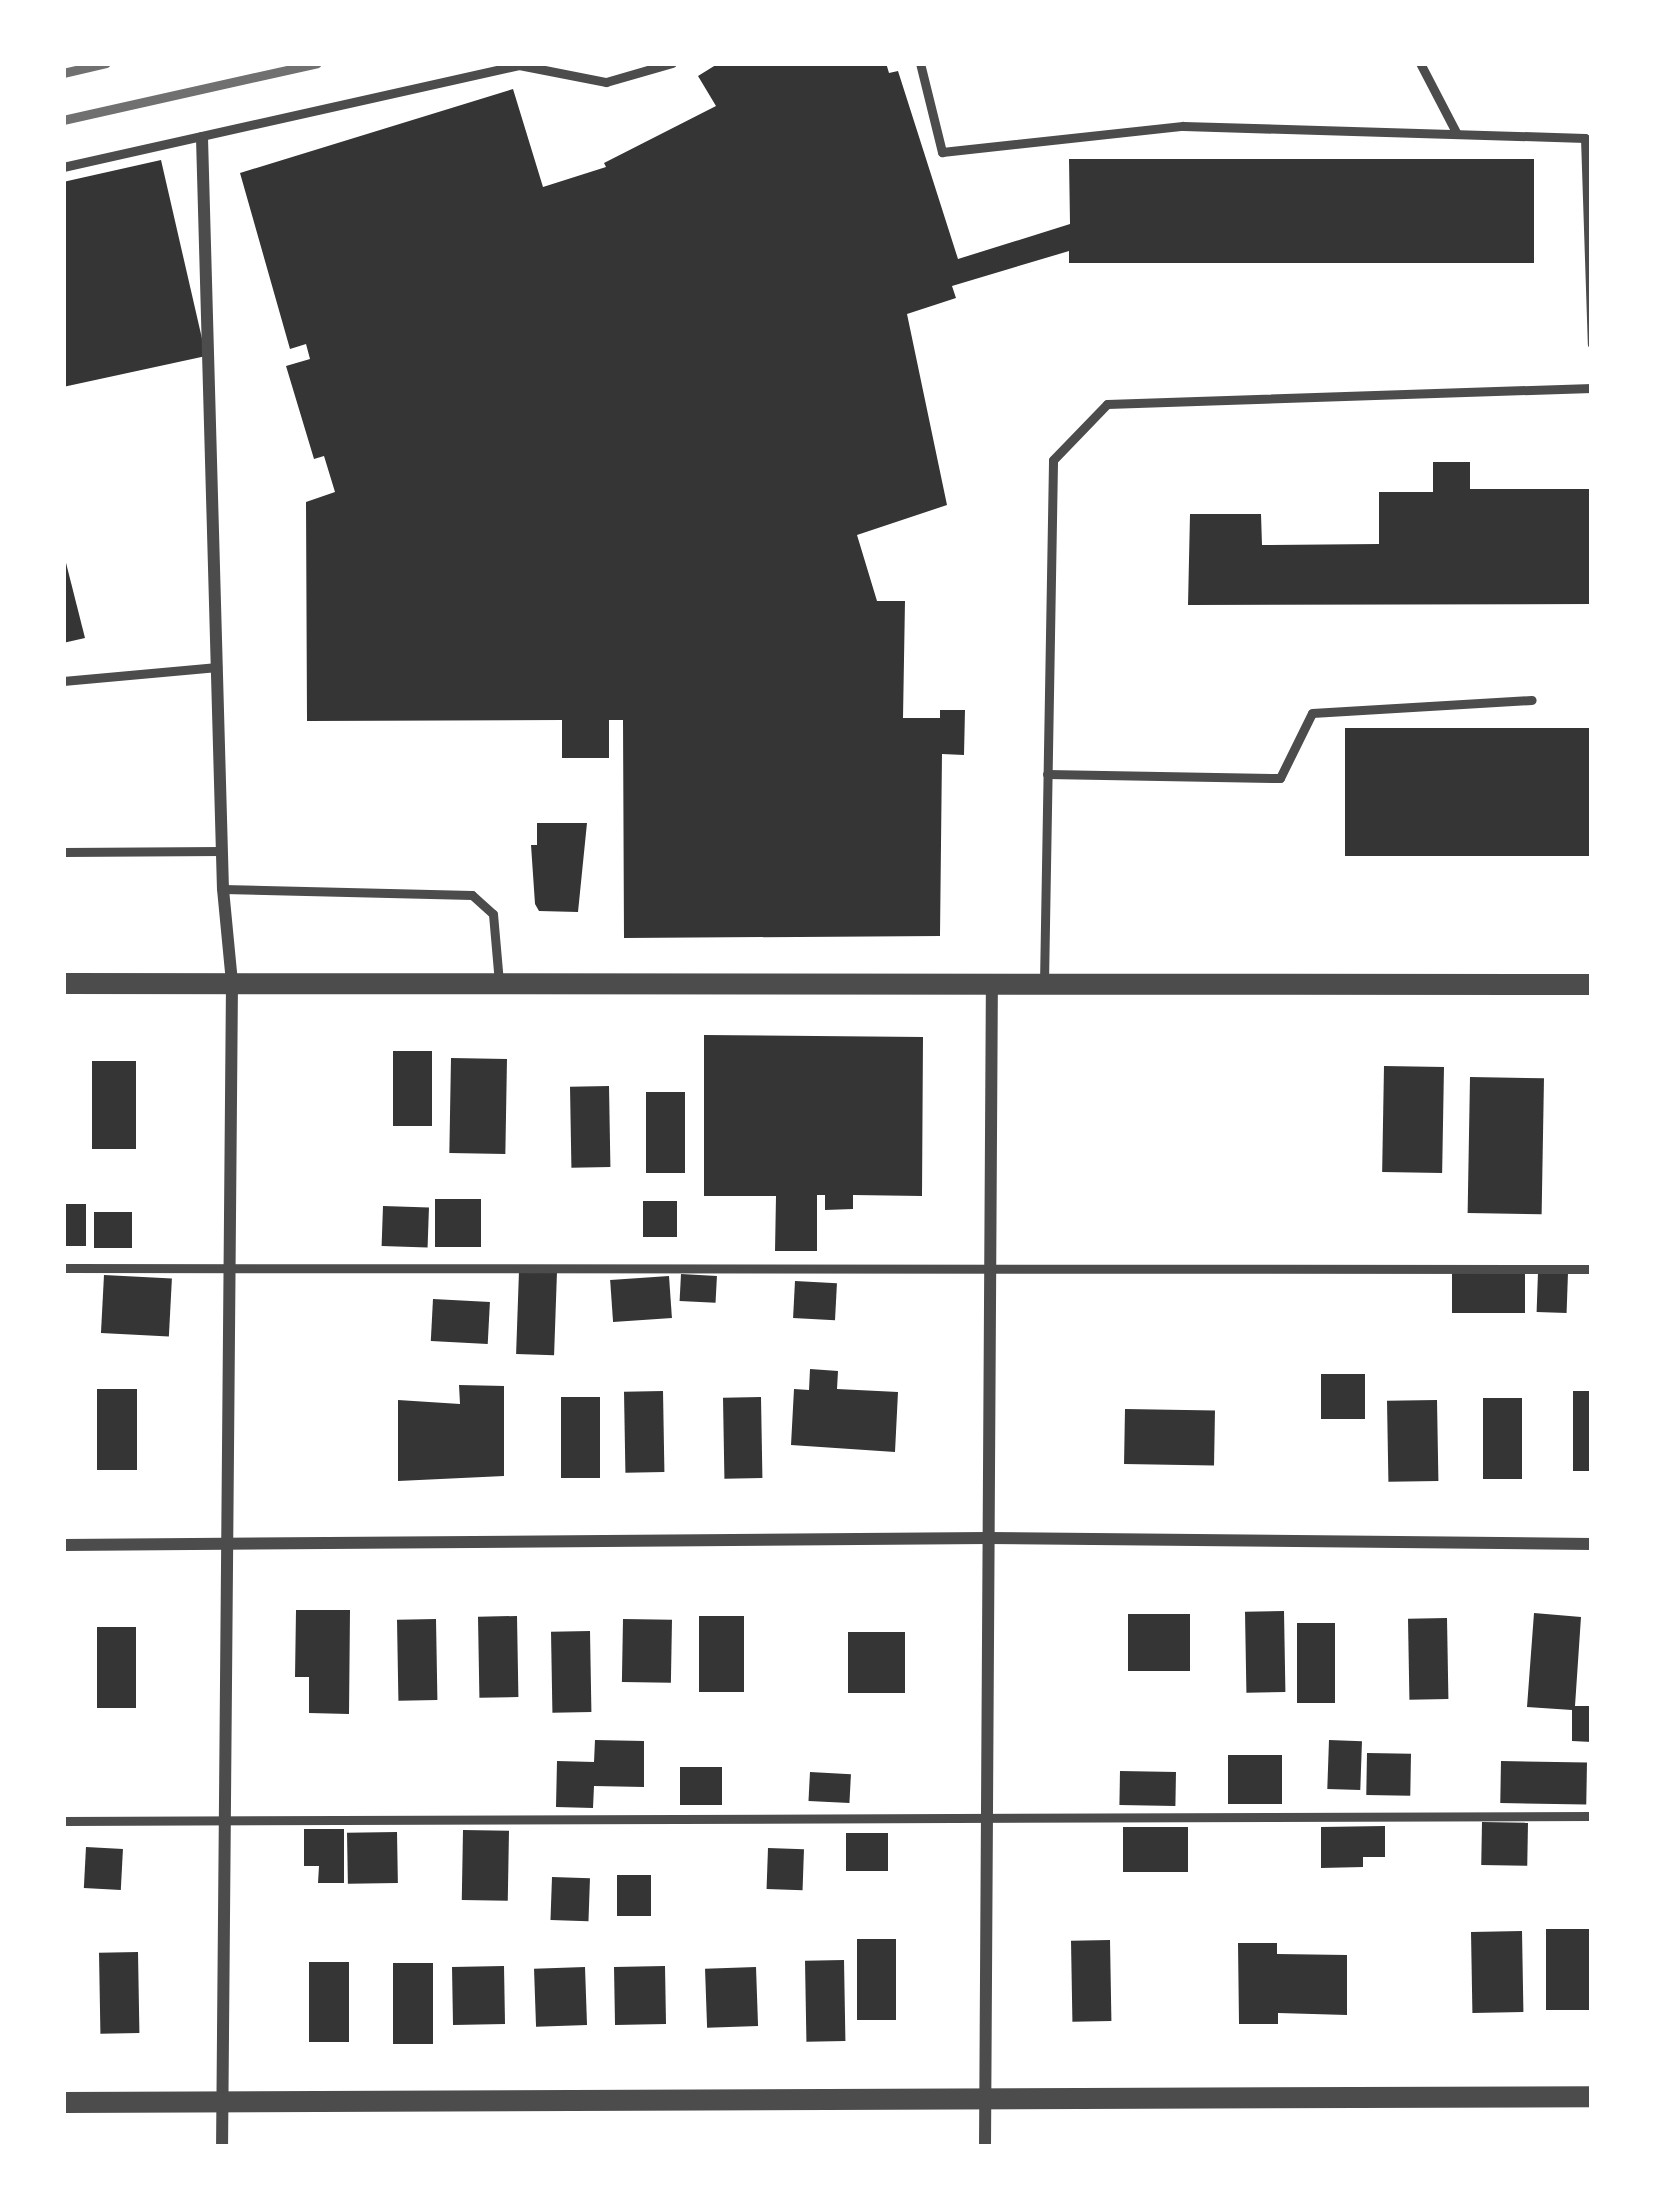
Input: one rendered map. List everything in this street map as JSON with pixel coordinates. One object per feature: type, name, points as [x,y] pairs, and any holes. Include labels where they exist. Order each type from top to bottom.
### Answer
[{"type":"street","points":[[202,138],[223,889],[232,982],[222,2147]]},
{"type":"street","points":[[63,983],[1592,984]]},
{"type":"street","points":[[985,2147],[992,983]]},
{"type":"street","points":[[63,1545],[988,1538],[1592,1544]]},
{"type":"street","points":[[63,2102],[1592,2096]]},
{"type":"lane","points":[[63,167],[519,65],[606,82],[672,63]]},
{"type":"lane","points":[[920,63],[942,152],[1183,126],[1585,138],[1592,344]]},
{"type":"lane","points":[[1420,63],[1457,134]]},
{"type":"lane","points":[[1044,983],[1053,460],[1107,404],[1592,388]]},
{"type":"lane","points":[[63,681],[218,667]]},
{"type":"lane","points":[[1047,774],[1280,778],[1312,713],[1532,700]]},
{"type":"lane","points":[[63,852],[222,851]]},
{"type":"lane","points":[[223,889],[472,895],[493,914],[499,983]]},
{"type":"lane","points":[[63,1268],[1592,1269]]},
{"type":"lane","points":[[63,1821],[1592,1816]]},
{"type":"building","points":[[719,63],[886,63],[889,73],[898,71],[958,259],[1070,224],[1069,159],[1534,159],[1534,263],[1069,263],[1069,251],[952,286],[956,298],[907,314],[947,505],[857,535],[877,601],[905,601],[903,718],[940,718],[940,710],[965,710],[964,755],[942,754],[940,936],[624,938],[623,720],[609,720],[609,758],[562,758],[562,720],[307,721],[306,502],[335,492],[324,456],[314,459],[286,366],[310,359],[306,344],[290,349],[240,173],[513,89],[543,187],[606,167],[604,163],[716,106],[698,76]]},
{"type":"building","points":[[161,160],[206,356],[63,387],[63,182]]},
{"type":"building","points":[[1433,462],[1470,462],[1470,489],[1592,489],[1592,604],[1188,605],[1190,514],[1261,514],[1262,545],[1379,544],[1379,492],[1433,492]]},
{"type":"building","points":[[63,551],[85,638],[63,643]]},
{"type":"building","points":[[1345,728],[1592,728],[1592,856],[1345,856]]},
{"type":"building","points":[[537,823],[587,823],[578,912],[539,911],[535,904],[531,845],[537,845]]},
{"type":"building","points":[[704,1035],[923,1037],[922,1196],[853,1195],[853,1209],[825,1210],[825,1195],[817,1195],[817,1251],[775,1251],[776,1196],[704,1196]]},
{"type":"building","points":[[393,1051],[432,1051],[432,1126],[393,1126]]},
{"type":"building","points":[[451,1058],[507,1059],[505,1154],[449,1153]]},
{"type":"building","points":[[92,1061],[136,1061],[136,1149],[92,1149]]},
{"type":"building","points":[[1384,1066],[1444,1067],[1442,1173],[1382,1172]]},
{"type":"building","points":[[1470,1077],[1544,1078],[1542,1214],[1468,1213]]},
{"type":"building","points":[[609,1086],[610,1167],[571,1168],[570,1087]]},
{"type":"building","points":[[646,1092],[685,1092],[685,1173],[646,1173]]},
{"type":"building","points":[[435,1199],[481,1199],[481,1247],[435,1247]]},
{"type":"building","points":[[643,1201],[677,1201],[677,1237],[643,1237]]},
{"type":"building","points":[[63,1204],[86,1204],[86,1246],[63,1246]]},
{"type":"building","points":[[383,1206],[429,1208],[428,1248],[382,1246]]},
{"type":"building","points":[[94,1212],[132,1212],[132,1248],[94,1248]]},
{"type":"building","points":[[519,1271],[557,1272],[554,1355],[516,1354]]},
{"type":"building","points":[[1452,1272],[1525,1272],[1525,1313],[1452,1313]]},
{"type":"building","points":[[1538,1272],[1568,1273],[1567,1313],[1537,1312]]},
{"type":"building","points":[[681,1274],[717,1276],[716,1303],[680,1301]]},
{"type":"building","points":[[104,1275],[172,1279],[169,1336],[101,1333]]},
{"type":"building","points":[[669,1276],[672,1318],[613,1322],[610,1280]]},
{"type":"building","points":[[795,1281],[837,1283],[835,1320],[793,1318]]},
{"type":"building","points":[[433,1299],[490,1302],[488,1344],[431,1341]]},
{"type":"building","points":[[810,1369],[838,1371],[837,1389],[898,1392],[895,1452],[791,1445],[794,1389],[809,1390]]},
{"type":"building","points":[[1321,1374],[1365,1374],[1365,1419],[1321,1419]]},
{"type":"building","points":[[459,1385],[504,1386],[504,1476],[398,1481],[398,1400],[460,1404]]},
{"type":"building","points":[[97,1389],[137,1389],[137,1470],[97,1470]]},
{"type":"building","points":[[663,1391],[664,1472],[625,1473],[624,1392]]},
{"type":"building","points":[[1573,1391],[1592,1391],[1592,1471],[1573,1471]]},
{"type":"building","points":[[561,1397],[600,1397],[600,1478],[561,1478]]},
{"type":"building","points":[[761,1397],[762,1478],[724,1479],[723,1398]]},
{"type":"building","points":[[1483,1398],[1522,1398],[1522,1479],[1483,1479]]},
{"type":"building","points":[[1437,1400],[1438,1481],[1388,1482],[1387,1401]]},
{"type":"building","points":[[1125,1409],[1215,1411],[1214,1466],[1124,1464]]},
{"type":"building","points":[[296,1610],[350,1610],[349,1714],[309,1713],[309,1677],[295,1677]]},
{"type":"building","points":[[1284,1611],[1285,1692],[1246,1693],[1245,1612]]},
{"type":"building","points":[[1534,1613],[1581,1617],[1575,1706],[1592,1706],[1592,1742],[1572,1741],[1572,1710],[1527,1707]]},
{"type":"building","points":[[1128,1614],[1190,1614],[1190,1671],[1128,1671]]},
{"type":"building","points":[[517,1616],[518,1697],[479,1698],[478,1617]]},
{"type":"building","points":[[699,1616],[744,1616],[744,1692],[699,1692]]},
{"type":"building","points":[[1447,1618],[1448,1699],[1409,1700],[1408,1619]]},
{"type":"building","points":[[436,1619],[437,1700],[398,1701],[397,1620]]},
{"type":"building","points":[[623,1619],[672,1620],[671,1683],[622,1682]]},
{"type":"building","points":[[1297,1623],[1335,1623],[1335,1703],[1297,1703]]},
{"type":"building","points":[[97,1627],[136,1627],[136,1708],[97,1708]]},
{"type":"building","points":[[590,1631],[591,1712],[552,1713],[551,1632]]},
{"type":"building","points":[[848,1632],[905,1632],[905,1693],[848,1693]]},
{"type":"building","points":[[595,1740],[644,1741],[644,1787],[594,1786],[593,1808],[556,1807],[557,1761],[594,1762]]},
{"type":"building","points":[[1329,1740],[1362,1741],[1360,1790],[1327,1789]]},
{"type":"building","points":[[1367,1753],[1411,1754],[1410,1796],[1366,1795]]},
{"type":"building","points":[[1228,1755],[1282,1755],[1282,1804],[1228,1804]]},
{"type":"building","points":[[1501,1761],[1587,1763],[1586,1804],[1500,1803]]},
{"type":"building","points":[[680,1767],[722,1767],[722,1805],[680,1805]]},
{"type":"building","points":[[1120,1771],[1176,1772],[1175,1806],[1119,1805]]},
{"type":"building","points":[[810,1772],[851,1774],[849,1803],[808,1801]]},
{"type":"building","points":[[1482,1822],[1528,1823],[1527,1866],[1481,1865]]},
{"type":"building","points":[[1385,1826],[1385,1857],[1363,1857],[1363,1867],[1321,1868],[1321,1827]]},
{"type":"building","points":[[1123,1827],[1188,1827],[1188,1872],[1123,1872]]},
{"type":"building","points":[[304,1829],[344,1829],[344,1883],[318,1883],[319,1866],[304,1866]]},
{"type":"building","points":[[463,1830],[509,1831],[508,1901],[462,1900]]},
{"type":"building","points":[[397,1832],[398,1883],[348,1884],[347,1833]]},
{"type":"building","points":[[846,1833],[888,1833],[888,1871],[846,1871]]},
{"type":"building","points":[[86,1847],[123,1849],[121,1890],[84,1888]]},
{"type":"building","points":[[768,1848],[804,1849],[803,1890],[767,1889]]},
{"type":"building","points":[[617,1875],[651,1875],[651,1916],[617,1916]]},
{"type":"building","points":[[552,1877],[590,1878],[588,1921],[550,1920]]},
{"type":"building","points":[[1546,1929],[1592,1929],[1592,2010],[1546,2010]]},
{"type":"building","points":[[1522,1931],[1523,2012],[1472,2013],[1471,1932]]},
{"type":"building","points":[[857,1939],[896,1939],[896,2020],[857,2020]]},
{"type":"building","points":[[1110,1940],[1111,2021],[1072,2022],[1071,1941]]},
{"type":"building","points":[[1238,1943],[1277,1943],[1277,1954],[1347,1955],[1347,2015],[1278,2013],[1278,2024],[1239,2024]]},
{"type":"building","points":[[138,1952],[139,2033],[100,2034],[99,1953]]},
{"type":"building","points":[[844,1960],[845,2041],[806,2042],[805,1961]]},
{"type":"building","points":[[309,1962],[349,1962],[349,2042],[309,2042]]},
{"type":"building","points":[[393,1963],[433,1963],[433,2044],[393,2044]]},
{"type":"building","points":[[504,1966],[505,2024],[453,2025],[452,1967]]},
{"type":"building","points":[[665,1966],[666,2024],[615,2025],[614,1967]]},
{"type":"building","points":[[585,1967],[587,2025],[536,2027],[534,1969]]},
{"type":"building","points":[[756,1967],[758,2026],[707,2028],[705,1969]]},
{"type":"railway","points":[[63,73],[106,63]]},
{"type":"railway","points":[[63,120],[317,63]]}]
